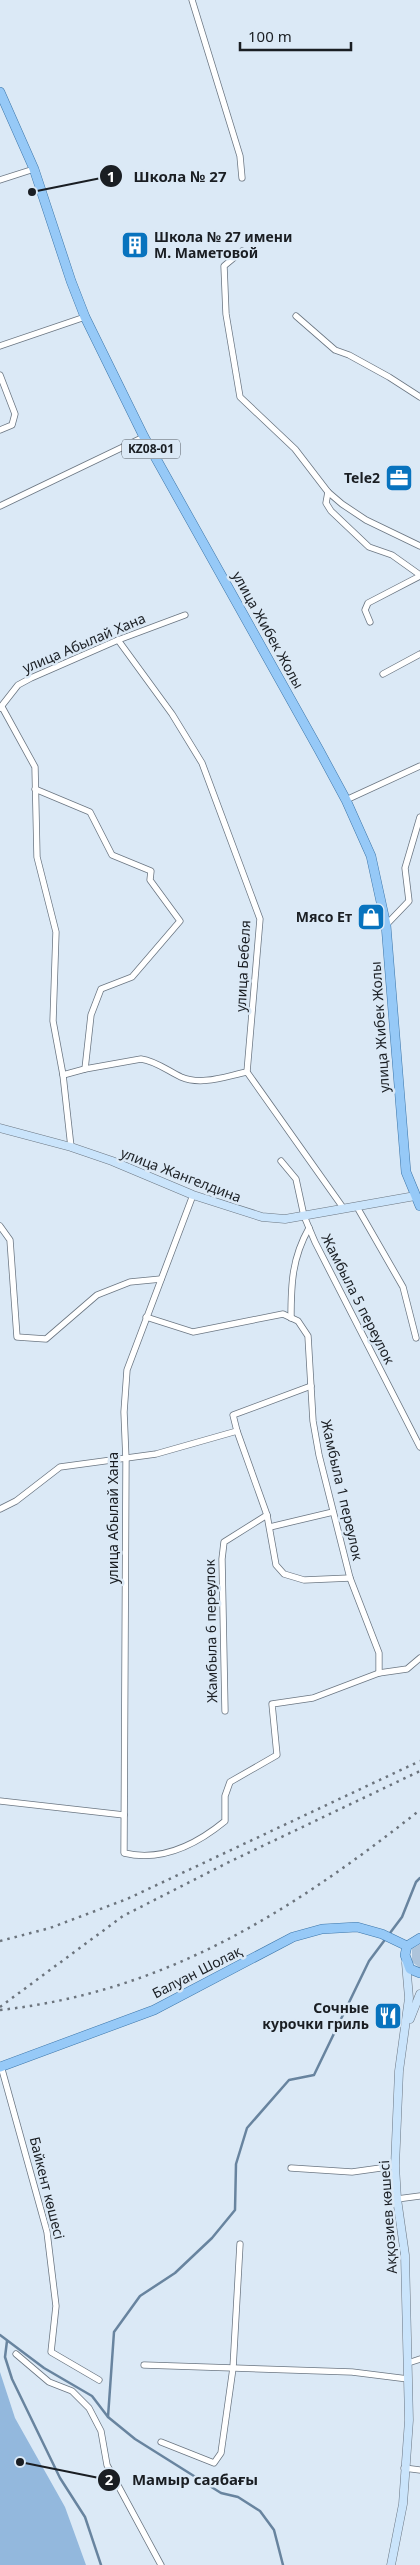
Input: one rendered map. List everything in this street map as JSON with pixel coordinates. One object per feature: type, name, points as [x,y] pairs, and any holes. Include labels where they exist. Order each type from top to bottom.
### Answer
[{"type":"main road","name":"улица Жибек Жолы","points":[[0,92],[34,169],[70,281],[85,317],[144,437],[346,800],[371,856],[386,925],[406,1172],[420,1206]]},
{"type":"main road","name":"улица Жангелдина","points":[[0,1128],[71,1147],[112,1161],[193,1195],[262,1217],[285,1219],[415,1196]]},
{"type":"main road","name":"Балуан Шолақ","points":[[1,2066],[154,2010],[293,1938],[322,1929],[357,1927],[382,1934],[407,1946]]},
{"type":"main road","points":[[419,1938],[407,1946],[405,1960],[410,1969],[420,1973]]},
{"type":"main road","name":"Аққозиев көшесі","points":[[391,2565],[403,2504],[404,2468],[409,2420],[405,2255],[396,2199],[395,2166],[398,2087],[409,1998],[405,1960]]},
{"type":"main road","name":"Аққозиев көшесі","points":[[407,2025],[420,1994]]},
{"type":"street","points":[[192,0],[240,156],[242,178]]},
{"type":"street","points":[[0,180],[34,169]]},
{"type":"street","points":[[242,251],[224,266],[226,314],[240,397],[295,449],[328,492],[366,520],[420,546]]},
{"type":"street","points":[[296,316],[335,350],[349,355],[389,377],[420,397]]},
{"type":"street","points":[[0,346],[85,317]]},
{"type":"street","points":[[0,375],[15,414],[12,424],[0,430]]},
{"type":"street","points":[[0,506],[144,437]]},
{"type":"street","points":[[328,492],[326,503],[331,511],[369,547],[392,556],[420,575],[368,603],[365,610],[370,622]]},
{"type":"street","name":"улица Абылай Хана","points":[[71,1147],[63,1075],[53,1021],[56,932],[37,856],[32,759],[1,708],[18,685],[118,640],[185,615]]},
{"type":"street","name":"улица Бебеля","points":[[118,640],[172,714],[202,763],[260,918],[247,1072]]},
{"type":"street","points":[[383,674],[420,654]]},
{"type":"street","points":[[346,800],[420,766]]},
{"type":"street","points":[[35,789],[90,812],[112,855],[151,871],[150,880],[180,921],[132,977],[100,989],[91,1015],[85,1069]]},
{"type":"street","points":[[386,925],[409,901],[405,868],[420,818]]},
{"type":"street","points":[[63,1075],[141,1059],[149,1060],[183,1078],[204,1081],[247,1072],[344,1209]]},
{"type":"street","name":"Жамбыла 5 переулок","points":[[281,1162],[296,1179],[304,1216],[309,1228],[420,1447]]},
{"type":"street","name":"улица Абылай Хана","points":[[193,1195],[127,1370],[124,1412],[126,1460],[124,1853],[138,1857],[173,1851],[202,1839],[225,1821],[225,1796],[230,1782],[277,1755],[272,1704],[313,1698],[379,1673]]},
{"type":"street","points":[[357,1207],[403,1287],[416,1338]]},
{"type":"street","points":[[0,1226],[10,1240],[17,1337],[46,1339],[97,1295],[130,1282],[161,1278]]},
{"type":"street","points":[[146,1316],[193,1332],[283,1314],[291,1318],[292,1279],[298,1248],[309,1228]]},
{"type":"street","name":"Жамбыла 1 переулок","points":[[291,1318],[298,1322],[308,1336],[313,1421],[350,1578],[379,1653],[379,1673]]},
{"type":"street","points":[[0,1509],[30,1492],[60,1467],[126,1460],[156,1454],[237,1431],[233,1414],[312,1386]]},
{"type":"street","name":"Жамбыла 1 переулок","points":[[237,1431],[267,1515],[276,1565],[284,1574],[304,1580],[350,1578]]},
{"type":"street","points":[[270,1527],[333,1512]]},
{"type":"street","name":"Жамбыла 6 переулок","points":[[225,1711],[222,1559],[224,1542],[267,1515]]},
{"type":"street","points":[[379,1673],[407,1669],[420,1658]]},
{"type":"street","points":[[0,1802],[124,1815]]},
{"type":"street","name":"Байкент көшесі","points":[[1,2066],[47,2232],[56,2306],[51,2352],[99,2380]]},
{"type":"street","points":[[291,2168],[352,2172],[395,2166]]},
{"type":"street","points":[[396,2199],[420,2196]]},
{"type":"street","points":[[161,2442],[211,2463],[218,2461],[221,2453],[233,2368],[240,2244]]},
{"type":"street","points":[[16,2354],[49,2382],[72,2391],[89,2408],[101,2431],[107,2465],[161,2565]]},
{"type":"street","points":[[408,2363],[420,2359]]},
{"type":"street","points":[[144,2365],[352,2372],[408,2379]]},
{"type":"street","points":[[404,2468],[420,2470]]},
{"type":"shaded area","points":[[420,1944],[420,1968],[412,1962],[412,1949]]},
{"type":"shaded area","points":[[0,2372],[15,2418],[65,2507],[86,2565],[0,2565]]},
{"type":"waterway","points":[[108,2417],[114,2332],[140,2296],[175,2273],[212,2238],[235,2210],[236,2164],[247,2128],[289,2080],[314,2075],[369,1961],[402,1917],[416,1882],[420,1878]]},
{"type":"waterway","points":[[0,2335],[44,2368],[92,2396],[108,2417],[135,2439],[221,2493],[238,2497],[260,2511],[274,2530],[283,2565]]},
{"type":"waterway","points":[[7,2341],[5,2357],[12,2379],[60,2478],[85,2517],[101,2565]]},
{"type":"railway","points":[[0,1941],[50,1928],[127,1899],[420,1761]]},
{"type":"railway","points":[[0,2007],[123,1916],[229,1862],[420,1771]]},
{"type":"railway","points":[[0,2010],[60,2000],[118,1985],[172,1965],[224,1941],[275,1913],[324,1881],[420,1810]]},
{"type":"place","name":"Школа № 27","points":[[32,192]]},
{"type":"place","name":"Школа № 27 имени М. Маметовой","points":[[135,245]]},
{"type":"place","name":"Tele2","points":[[399,478]]},
{"type":"place","name":"Мясо Ет","points":[[371,917]]},
{"type":"place","name":"Сочные курочки гриль","points":[[388,2016]]},
{"type":"place","name":"Мамыр саябағы","points":[[20,2462]]}]
